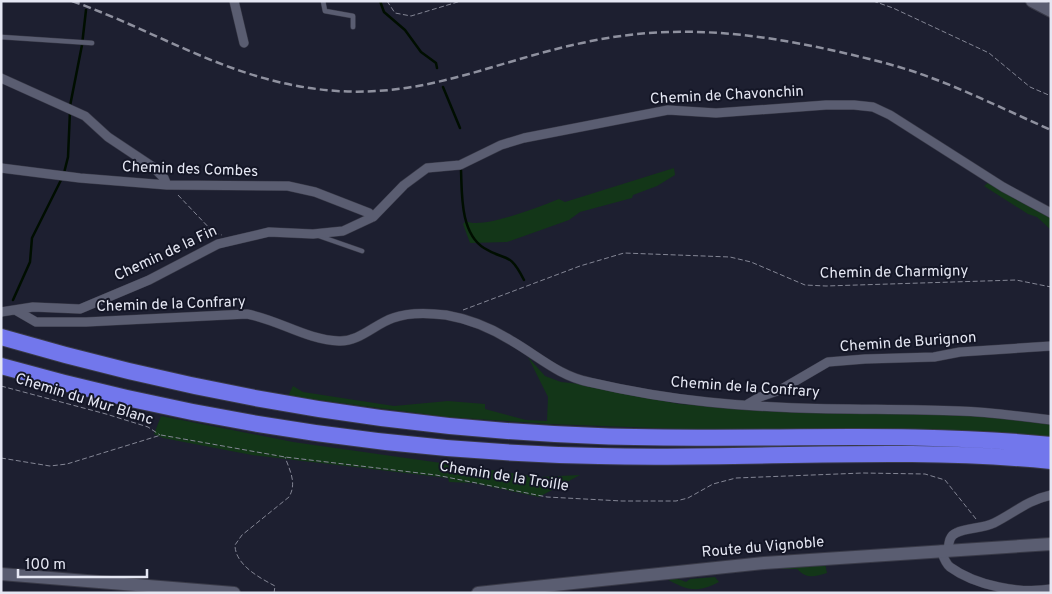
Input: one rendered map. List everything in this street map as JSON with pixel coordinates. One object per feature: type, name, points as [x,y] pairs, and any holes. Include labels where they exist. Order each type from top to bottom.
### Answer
[{"type":"highway","points":[[9,340],[125,371],[251,398],[379,418],[455,426],[600,437],[915,438],[1051,445]]},
{"type":"highway","points":[[1,366],[110,394],[246,422],[354,438],[458,449],[598,456],[919,454],[1051,461]]},
{"type":"street","points":[[234,1],[244,44]]},
{"type":"street","points":[[1032,1],[1051,11]]},
{"type":"street","points":[[1,78],[85,116],[108,137],[153,167],[171,188]]},
{"type":"street","name":"Chemin de Chavonchin","points":[[373,217],[404,185],[427,168],[460,165],[500,145],[524,138],[668,110],[716,113],[826,105],[865,106],[880,110],[1003,187],[1051,213]]},
{"type":"street","name":"Chemin des Combes","points":[[1,168],[171,188],[288,186],[315,192],[369,212],[373,217]]},
{"type":"street","name":"Chemin de la Fin","points":[[1,312],[33,307],[80,309],[149,280],[218,244],[269,232],[313,234],[343,230],[373,217]]},
{"type":"street","name":"Chemin de la Confrary","points":[[17,311],[36,322],[86,322],[248,314],[263,317],[316,337],[341,341],[357,337],[393,318],[411,314],[454,317],[481,324],[512,340],[545,364],[570,377],[586,382],[670,398],[748,404],[962,411],[1051,420]]},
{"type":"street","name":"Chemin de Burignon","points":[[748,404],[760,397],[780,390],[828,362],[934,357],[960,352],[1051,346]]},
{"type":"street","points":[[1051,495],[1029,501],[994,523],[981,528],[955,533],[944,550],[950,566],[985,583],[1034,591],[1051,589]]},
{"type":"street","name":"Route du Vignoble","points":[[478,593],[764,563],[1051,544]]},
{"type":"street","points":[[1,574],[234,593]]},
{"type":"lane","points":[[323,1],[325,11],[353,16],[353,27]]},
{"type":"lane","points":[[1,37],[92,42]]},
{"type":"lane","points":[[313,234],[362,250]]},
{"type":"path","points":[[387,1],[395,13],[411,16],[461,1]]},
{"type":"path","points":[[873,1],[893,8],[989,53],[1030,87],[1051,96]]},
{"type":"path","points":[[171,188],[214,233],[221,234]]},
{"type":"path","name":"Chemin de Charmigny","points":[[454,317],[464,309],[580,266],[624,253],[730,257],[751,262],[805,285],[1016,280],[1051,287]]},
{"type":"path","name":"Chemin du Mur Blanc","points":[[1,386],[106,414],[148,427],[161,435]]},
{"type":"path","name":"Chemin de la Troille","points":[[1,458],[50,466],[67,464],[161,435],[285,457],[436,475],[547,497],[622,501],[676,501],[688,498],[713,484],[736,478],[863,473],[932,474],[946,480],[952,486],[967,504],[981,528]]},
{"type":"path","points":[[274,593],[275,586],[242,563],[236,555],[234,545],[242,534],[289,497],[293,481],[285,457]]},
{"type":"green space","points":[[674,168],[675,175],[657,186],[633,195],[632,198],[580,212],[569,220],[507,242],[470,243],[463,224],[466,221],[474,223],[498,220],[559,199],[565,202]]},
{"type":"green space","points":[[990,181],[1051,214],[1051,230],[1037,217],[1028,214],[984,186]]},
{"type":"green space","points":[[528,357],[545,376],[561,382],[581,384],[679,404],[767,410],[936,413],[1051,422],[1051,437],[986,431],[679,429],[549,424],[447,417],[288,396],[293,386],[303,392],[394,406],[448,401],[485,404],[485,409],[526,420],[547,421],[548,397]]},
{"type":"green space","points":[[161,416],[293,442],[540,477],[580,475],[539,497],[473,483],[449,482],[448,478],[252,455],[163,438],[154,434]]},
{"type":"green space","points":[[825,563],[827,573],[814,576],[807,576],[797,569],[773,569]]},
{"type":"green space","points":[[715,577],[719,582],[697,589],[685,588],[665,578],[676,578],[686,582],[690,579]]},
{"type":"waterway","points":[[380,1],[384,12],[405,30],[421,52],[436,63],[437,68]]},
{"type":"waterway","points":[[70,106],[82,45],[86,10]]},
{"type":"waterway","points":[[443,87],[460,128]]},
{"type":"waterway","points":[[64,173],[68,157],[70,111]]},
{"type":"waterway","points":[[461,170],[462,201],[470,233],[484,248],[511,260],[524,280]]},
{"type":"waterway","points":[[13,300],[30,262],[32,238],[62,178]]},
{"type":"railway","points":[[72,1],[233,68],[266,79],[337,91],[402,89],[461,76],[551,50],[615,37],[647,33],[711,32],[775,39],[896,66],[960,89],[1051,130]]}]
